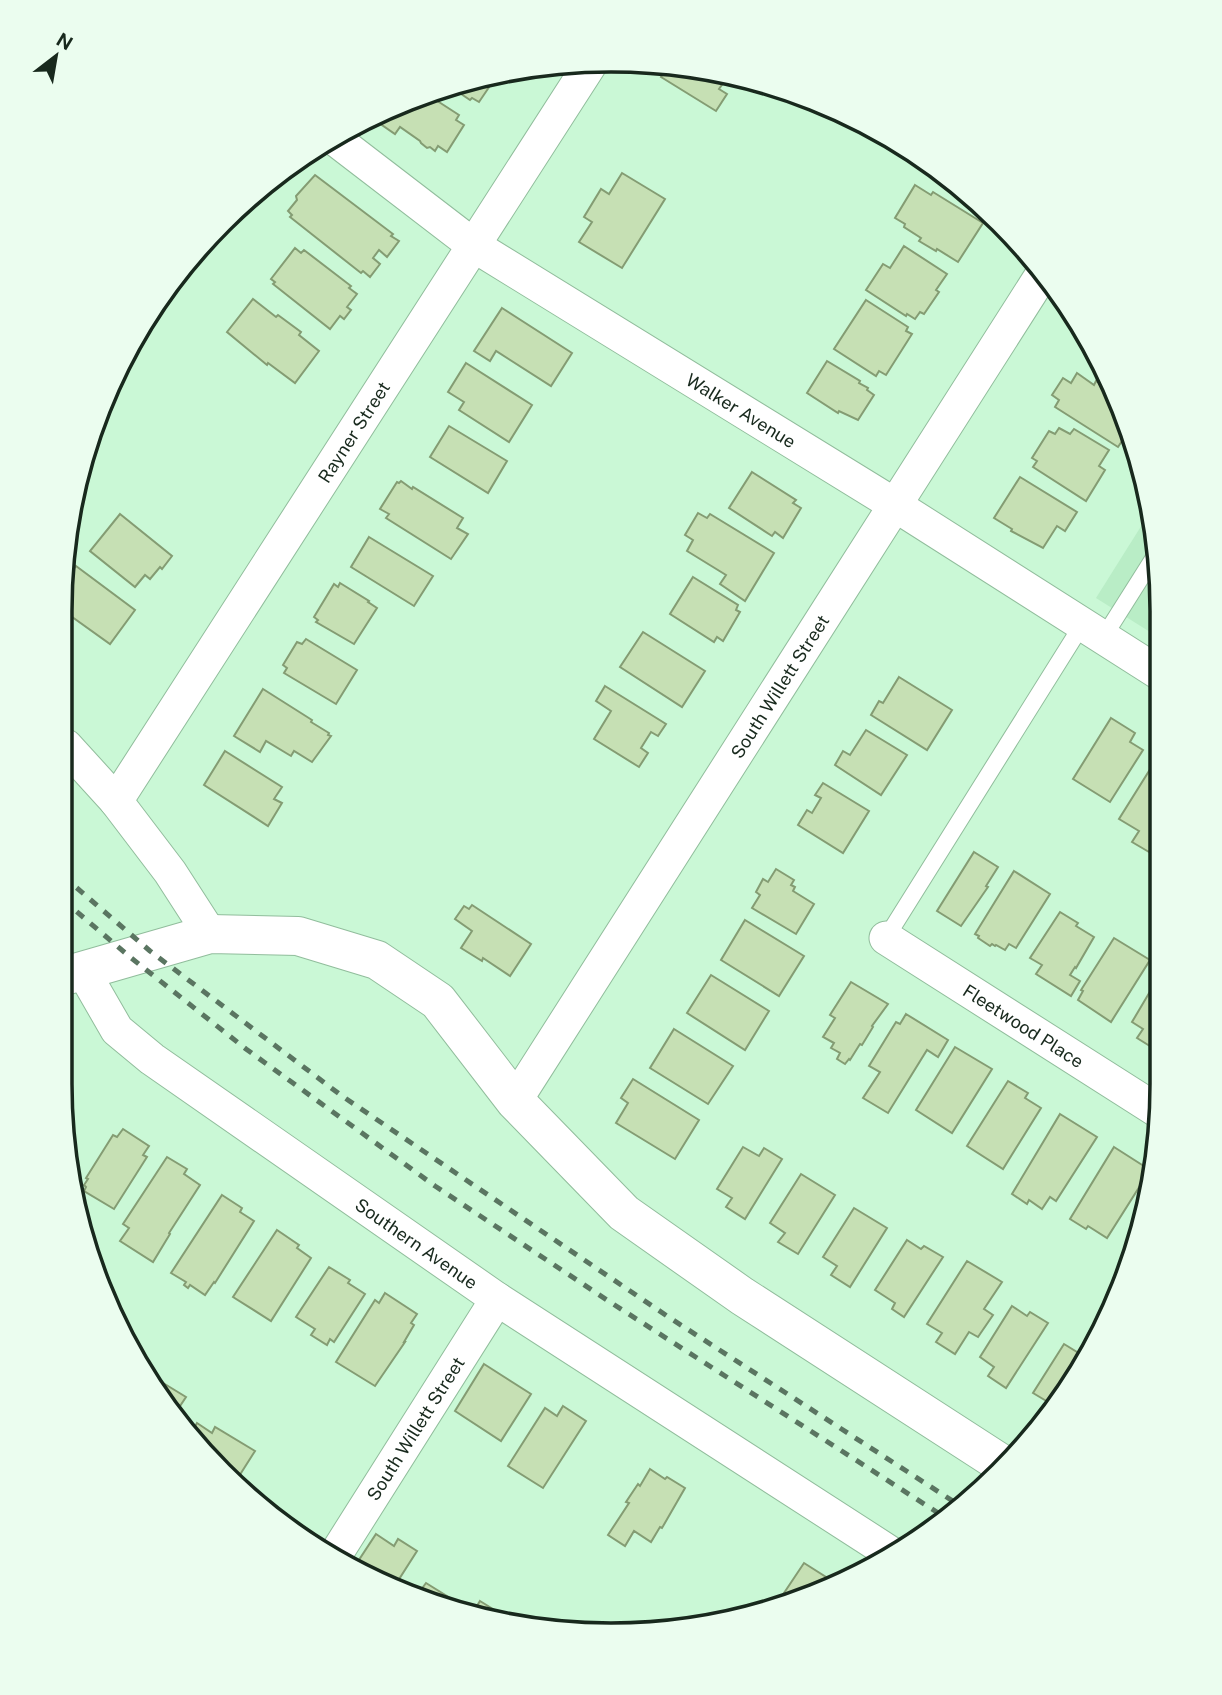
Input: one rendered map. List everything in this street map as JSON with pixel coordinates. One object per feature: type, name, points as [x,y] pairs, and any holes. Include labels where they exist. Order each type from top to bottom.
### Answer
[{"type":"main road","name":"Southern Avenue","points":[[72,974],[210,934],[299,936],[377,960],[438,1001],[515,1101],[624,1213],[742,1296],[996,1460]]},
{"type":"street","name":"Rayner Street","points":[[116,801],[583,73]]},
{"type":"street","name":"Walker Avenue","points":[[341,144],[473,244],[895,505],[1150,668]]},
{"type":"street","name":"South Willett Street","points":[[515,1101],[1038,281]]},
{"type":"street","points":[[72,753],[116,801],[170,873],[210,934]]},
{"type":"street","name":"Fleetwood Place","points":[[886,938],[1149,1106]]},
{"type":"street","name":"Southern Avenue","points":[[72,974],[117,1030],[152,1059],[497,1299],[884,1549]]},
{"type":"street","name":"South Willett Street","points":[[338,1549],[497,1299]]},
{"type":"lane","points":[[886,938],[1092,631],[1148,563]]},
{"type":"shaded area","points":[[1143,523],[1149,576],[1150,632],[1096,598]]},
{"type":"building","points":[[663,74],[681,76],[723,84],[719,89],[727,94],[716,111],[661,77]]},
{"type":"building","points":[[490,86],[479,102],[472,98],[470,100],[460,93]]},
{"type":"building","points":[[437,101],[459,115],[456,120],[464,125],[447,152],[438,146],[435,151],[427,148],[400,127],[395,134],[380,124]]},
{"type":"building","points":[[622,173],[665,199],[622,268],[579,242],[592,222],[584,217],[601,189],[609,194]]},
{"type":"building","points":[[315,175],[399,241],[387,257],[379,250],[373,258],[380,264],[370,277],[363,271],[361,273],[290,217],[292,215],[288,211],[297,200],[296,196]]},
{"type":"building","points":[[915,185],[931,195],[933,192],[983,223],[958,262],[919,241],[921,238],[895,218]]},
{"type":"building","points":[[904,246],[947,274],[924,314],[920,312],[915,319],[866,290],[883,264],[890,268]]},
{"type":"building","points":[[295,248],[301,253],[304,250],[351,286],[349,288],[357,294],[347,307],[351,310],[344,319],[340,316],[330,329],[273,284],[275,282],[271,279]]},
{"type":"building","points":[[253,299],[301,332],[299,335],[319,351],[295,383],[268,363],[267,365],[227,332]]},
{"type":"building","points":[[866,300],[908,327],[906,331],[912,334],[886,375],[879,371],[876,376],[834,349]]},
{"type":"building","points":[[502,308],[572,353],[551,386],[496,351],[490,361],[474,351]]},
{"type":"building","points":[[827,361],[860,381],[859,383],[874,395],[858,420],[839,411],[838,413],[807,393]]},
{"type":"building","points":[[466,363],[532,405],[509,442],[459,410],[464,402],[448,392]]},
{"type":"building","points":[[1077,373],[1094,385],[1096,381],[1100,384],[1123,440],[1118,447],[1055,407],[1059,400],[1052,395],[1063,378],[1071,383]]},
{"type":"building","points":[[449,426],[507,461],[488,493],[430,457]]},
{"type":"building","points":[[1059,428],[1070,434],[1074,429],[1109,450],[1099,466],[1105,470],[1086,501],[1033,467],[1037,461],[1032,458],[1049,431],[1055,434]]},
{"type":"building","points":[[752,472],[796,500],[793,503],[801,508],[783,538],[775,532],[772,536],[729,508]]},
{"type":"building","points":[[1020,477],[1077,512],[1065,531],[1057,526],[1043,548],[1011,531],[1012,529],[994,518]]},
{"type":"building","points":[[401,481],[463,518],[457,528],[468,534],[451,559],[386,518],[389,514],[380,509],[397,482]]},
{"type":"building","points":[[698,513],[707,518],[710,514],[774,553],[745,601],[720,584],[726,575],[687,551],[693,540],[685,535]]},
{"type":"building","points":[[120,514],[172,556],[162,569],[160,567],[150,579],[145,575],[135,587],[90,551]]},
{"type":"building","points":[[369,537],[433,576],[414,606],[351,567]]},
{"type":"building","points":[[76,566],[135,610],[110,644],[72,617],[74,569]]},
{"type":"building","points":[[693,577],[738,605],[736,610],[740,612],[723,641],[717,637],[714,642],[670,614]]},
{"type":"building","points":[[340,583],[377,608],[354,644],[316,622],[318,620],[314,617],[334,584],[338,587]]},
{"type":"building","points":[[643,632],[705,671],[682,707],[620,667]]},
{"type":"building","points":[[306,639],[357,670],[336,704],[284,673],[287,668],[283,665],[297,642],[302,644]]},
{"type":"building","points":[[899,677],[952,710],[927,750],[871,715],[879,701],[883,703]]},
{"type":"building","points":[[605,686],[666,724],[658,736],[651,732],[641,748],[648,753],[639,767],[594,739],[611,711],[596,701]]},
{"type":"building","points":[[263,689],[329,733],[331,736],[312,762],[294,751],[291,756],[266,741],[260,752],[234,736]]},
{"type":"building","points":[[1111,718],[1135,733],[1130,742],[1143,750],[1110,802],[1073,779]]},
{"type":"building","points":[[866,730],[907,755],[881,795],[835,765],[843,751],[850,755]]},
{"type":"building","points":[[225,751],[282,787],[274,799],[282,803],[268,826],[204,785]]},
{"type":"building","points":[[1150,769],[1149,852],[1132,842],[1139,831],[1119,819]]},
{"type":"building","points":[[823,783],[869,811],[843,853],[798,825],[807,810],[812,813],[821,798],[815,795]]},
{"type":"building","points":[[974,852],[998,867],[986,886],[988,887],[961,926],[937,911]]},
{"type":"building","points":[[776,869],[794,880],[791,885],[795,887],[793,891],[814,904],[796,934],[752,908],[760,895],[756,892],[763,879],[768,882]]},
{"type":"building","points":[[1014,871],[1050,894],[1016,948],[1009,944],[1005,950],[996,945],[990,946],[975,934]]},
{"type":"building","points":[[472,905],[531,944],[510,976],[483,958],[482,961],[461,948],[472,931],[455,919],[464,906],[469,909]]},
{"type":"building","points":[[1060,912],[1094,937],[1070,975],[1080,981],[1071,996],[1036,974],[1042,965],[1030,958]]},
{"type":"building","points":[[745,920],[804,956],[779,996],[721,960]]},
{"type":"building","points":[[1114,938],[1150,960],[1111,1022],[1078,1000],[1083,991],[1081,990]]},
{"type":"building","points":[[711,975],[769,1011],[745,1050],[687,1013]]},
{"type":"building","points":[[851,982],[888,1004],[862,1045],[860,1044],[845,1064],[837,1059],[840,1053],[831,1048],[834,1043],[823,1037],[835,1018],[830,1015]]},
{"type":"building","points":[[1150,992],[1150,1046],[1137,1038],[1143,1029],[1132,1022]]},
{"type":"building","points":[[906,1014],[948,1040],[938,1057],[927,1050],[888,1113],[863,1098],[880,1072],[869,1066],[896,1022],[900,1024]]},
{"type":"building","points":[[674,1029],[733,1066],[708,1104],[650,1068]]},
{"type":"building","points":[[955,1047],[992,1069],[952,1133],[916,1110]]},
{"type":"building","points":[[633,1079],[699,1120],[675,1159],[616,1123],[628,1103],[621,1098]]},
{"type":"building","points":[[1008,1081],[1028,1093],[1025,1098],[1041,1108],[1003,1169],[967,1146]]},
{"type":"building","points":[[1060,1114],[1097,1137],[1056,1201],[1050,1197],[1042,1209],[1029,1200],[1027,1204],[1012,1194]]},
{"type":"building","points":[[123,1129],[149,1146],[143,1155],[147,1157],[114,1209],[84,1191],[84,1185],[113,1135],[117,1137]]},
{"type":"building","points":[[743,1147],[759,1156],[764,1148],[782,1159],[745,1219],[726,1207],[732,1198],[717,1189]]},
{"type":"building","points":[[1114,1147],[1144,1166],[1141,1185],[1107,1238],[1070,1219]]},
{"type":"building","points":[[167,1157],[187,1169],[184,1174],[200,1185],[153,1262],[120,1241],[129,1228],[123,1224]]},
{"type":"building","points":[[801,1174],[835,1195],[798,1254],[778,1242],[785,1233],[770,1223]]},
{"type":"building","points":[[222,1195],[242,1208],[240,1212],[254,1221],[205,1295],[190,1285],[188,1288],[184,1285],[186,1282],[171,1273]]},
{"type":"building","points":[[854,1208],[887,1228],[850,1287],[831,1275],[837,1266],[823,1257]]},
{"type":"building","points":[[277,1230],[299,1245],[297,1248],[311,1258],[271,1321],[233,1297]]},
{"type":"building","points":[[907,1240],[921,1249],[924,1246],[943,1257],[904,1317],[892,1309],[895,1303],[875,1290]]},
{"type":"building","points":[[967,1261],[1002,1282],[984,1309],[993,1315],[978,1337],[969,1332],[955,1354],[936,1342],[942,1333],[927,1324]]},
{"type":"building","points":[[329,1267],[350,1280],[348,1283],[365,1294],[334,1342],[330,1339],[327,1345],[311,1335],[315,1329],[296,1317]]},
{"type":"building","points":[[385,1293],[417,1314],[405,1342],[375,1386],[336,1362],[375,1300],[379,1303]]},
{"type":"building","points":[[1012,1306],[1027,1316],[1030,1312],[1048,1323],[1006,1388],[988,1376],[994,1367],[980,1357]]},
{"type":"building","points":[[1064,1344],[1079,1353],[1047,1401],[1033,1393]]},
{"type":"building","points":[[484,1364],[531,1394],[501,1441],[455,1411]]},
{"type":"building","points":[[162,1382],[186,1397],[179,1407]]},
{"type":"building","points":[[563,1406],[586,1421],[543,1488],[508,1466],[545,1408],[557,1416]]},
{"type":"building","points":[[197,1423],[212,1433],[215,1427],[255,1451],[240,1475],[206,1440],[195,1427]]},
{"type":"building","points":[[650,1469],[685,1488],[651,1542],[634,1531],[625,1546],[608,1535],[629,1503],[626,1502]]},
{"type":"building","points":[[376,1534],[394,1546],[398,1539],[417,1551],[399,1579],[359,1561]]},
{"type":"building","points":[[804,1563],[827,1578],[817,1582],[782,1596]]},
{"type":"building","points":[[426,1583],[452,1599],[438,1595],[422,1589]]},
{"type":"building","points":[[480,1601],[495,1611],[477,1606]]},
{"type":"railway","points":[[72,884],[150,951],[342,1096],[667,1316],[953,1501]]},
{"type":"railway","points":[[72,908],[246,1049],[435,1186],[938,1513]]}]
